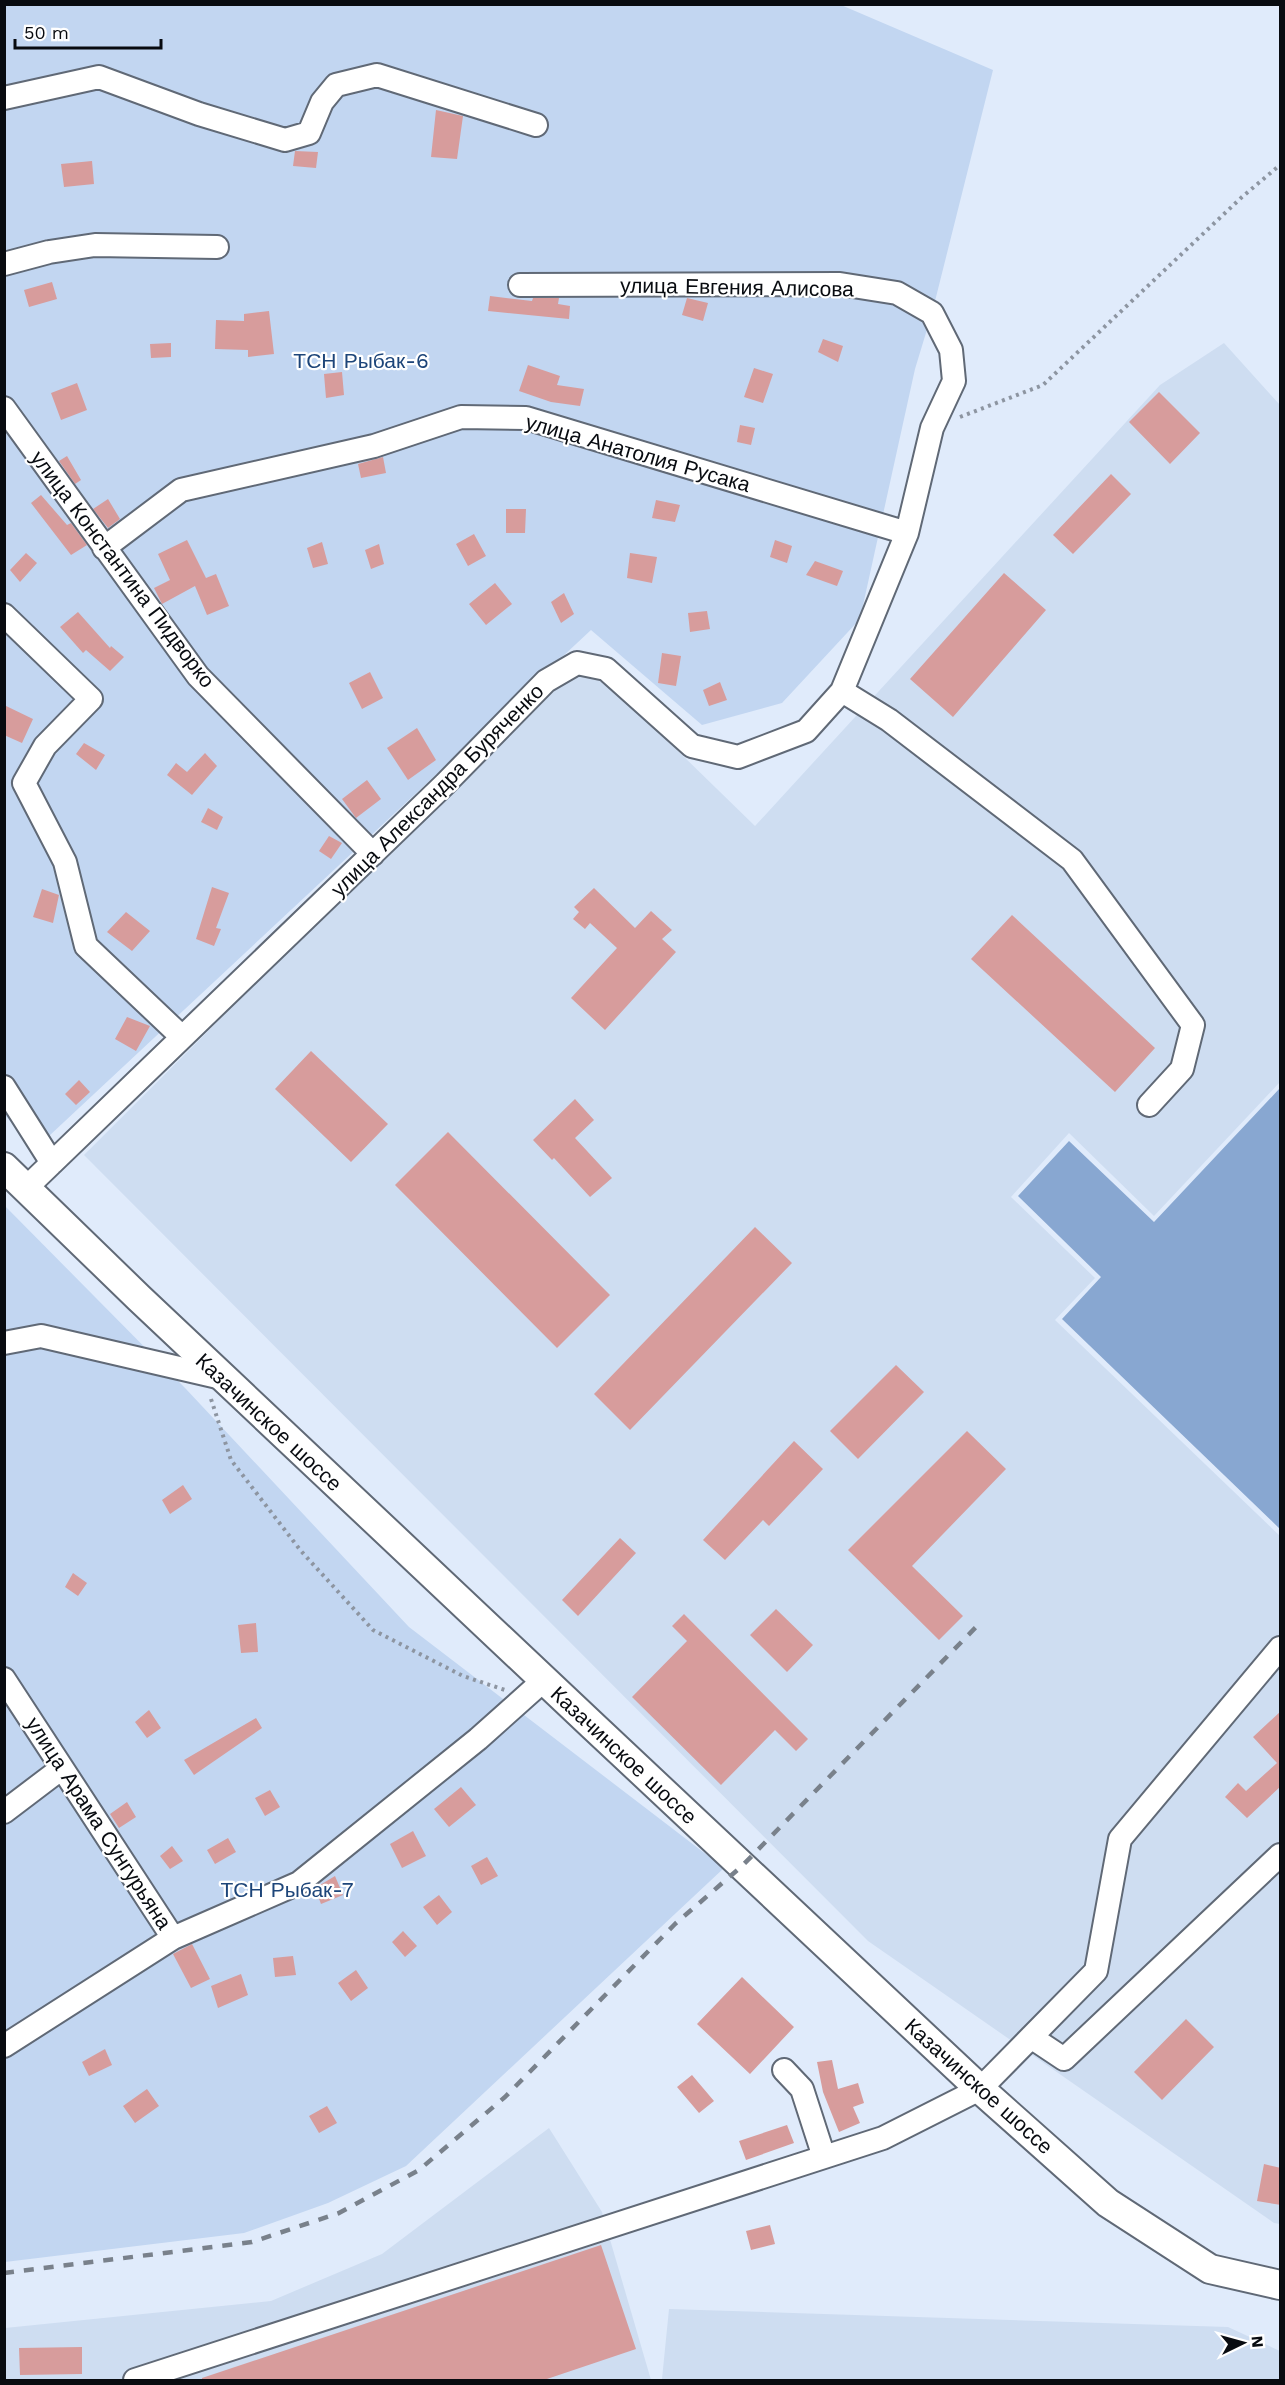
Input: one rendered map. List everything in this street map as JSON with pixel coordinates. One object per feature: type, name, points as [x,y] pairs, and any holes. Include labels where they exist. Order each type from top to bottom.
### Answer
[{"type":"main road","name":"Казачинское шоссе","points":[[4,1167],[212,1376],[535,1688],[1108,2203],[1210,2269],[1281,2285]]},
{"type":"street","points":[[4,98],[99,77],[199,114],[285,140],[309,133],[322,102],[336,85],[377,75],[536,124]]},
{"type":"street","points":[[4,264],[49,252],[95,245],[217,248]]},
{"type":"street","name":"улица Евгения Алисова","points":[[520,285],[840,284],[897,294],[932,313],[951,350],[954,381],[932,428],[907,533]]},
{"type":"street","name":"улица Анатолия Русака","points":[[104,548],[181,490],[374,446],[461,417],[526,418],[907,533]]},
{"type":"street","name":"улица Константина Пидворко","points":[[7,418],[198,676],[373,854]]},
{"type":"street","name":"улица Александра Буряченко","points":[[25,1189],[373,854],[546,681],[577,663],[606,669],[692,746],[738,756],[806,731],[842,691],[907,533]]},
{"type":"street","points":[[4,615],[91,699],[45,746],[24,783],[64,862],[86,946],[182,1037]]},
{"type":"street","points":[[842,691],[889,720],[1072,860],[1193,1025],[1182,1069],[1149,1106]]},
{"type":"street","points":[[4,1087],[52,1163]]},
{"type":"street","points":[[4,1342],[42,1336],[212,1376]]},
{"type":"street","points":[[135,2380],[883,2138],[980,2089],[1096,1971],[1120,1839],[1281,1648]]},
{"type":"street","name":"улица Арама Сунгурьяна","points":[[4,1679],[173,1938]]},
{"type":"street","points":[[4,2046],[173,1938],[299,1883],[478,1739],[535,1688]]},
{"type":"street","points":[[4,1812],[62,1768]]},
{"type":"street","points":[[1031,2037],[1064,2059],[1281,1856]]},
{"type":"street","points":[[784,2070],[802,2089],[824,2157]]},
{"type":"path","points":[[932,428],[1043,385],[1225,213],[1281,165]]},
{"type":"path","points":[[212,1376],[231,1460],[301,1551],[373,1630],[463,1676],[535,1688]]},
{"type":"shaded area","points":[[1224,343],[1280,405],[1280,1082],[1154,1216],[1069,1133],[1011,1197],[1095,1278],[1055,1320],[1280,1536],[1280,2224],[1274,2223],[868,1941],[84,1155],[567,673],[602,677],[755,826],[1160,385]]},
{"type":"shaded area","points":[[1280,1088],[1280,1529],[1062,1319],[1101,1277],[1018,1196],[1069,1141],[1154,1222]]},
{"type":"shaded area","points":[[549,2128],[602,2212],[651,2380],[5,2380],[5,2328],[271,2301],[382,2254]]},
{"type":"shaded area","points":[[669,2309],[1228,2327],[1280,2351],[1280,2380],[662,2379]]},
{"type":"green space","name":"ТСН Рыбак-6","points":[[4,5],[841,5],[993,70],[932,313],[915,369],[860,619],[782,703],[702,725],[591,630],[34,1150],[4,1114]]},
{"type":"green space","name":"ТСН Рыбак-7","points":[[4,1205],[186,1389],[409,1627],[724,1868],[406,2166],[328,2203],[244,2233],[5,2262]]},
{"type":"building","points":[[436,110],[463,116],[457,159],[431,157]]},
{"type":"building","points":[[295,151],[318,152],[316,168],[293,166]]},
{"type":"building","points":[[92,161],[94,184],[64,187],[61,164]]},
{"type":"building","points":[[52,282],[57,299],[29,307],[24,290]]},
{"type":"building","points":[[490,296],[532,301],[533,298],[559,298],[558,304],[570,306],[569,319],[488,311]]},
{"type":"building","points":[[687,298],[708,303],[703,321],[682,315]]},
{"type":"building","points":[[269,311],[274,354],[248,357],[248,350],[215,349],[216,320],[244,321],[244,314]]},
{"type":"building","points":[[823,339],[843,346],[838,362],[818,352]]},
{"type":"building","points":[[171,343],[171,357],[151,358],[150,344]]},
{"type":"building","points":[[528,365],[560,376],[557,385],[584,389],[580,406],[551,402],[519,391]]},
{"type":"building","points":[[754,368],[773,374],[763,403],[744,397]]},
{"type":"building","points":[[342,372],[344,395],[326,398],[324,374]]},
{"type":"building","points":[[77,383],[87,410],[61,420],[51,393]]},
{"type":"building","points":[[1159,392],[1200,433],[1170,464],[1129,422]]},
{"type":"building","points":[[740,425],[755,428],[751,445],[737,442]]},
{"type":"building","points":[[67,456],[81,480],[75,484],[59,461]]},
{"type":"building","points":[[383,457],[386,473],[361,478],[358,464]]},
{"type":"building","points":[[1111,474],[1131,494],[1073,554],[1053,535]]},
{"type":"building","points":[[41,495],[67,525],[71,523],[87,545],[71,555],[31,503]]},
{"type":"building","points":[[108,499],[120,519],[108,528],[93,509]]},
{"type":"building","points":[[656,500],[680,505],[675,522],[652,518]]},
{"type":"building","points":[[506,509],[526,509],[525,533],[506,533]]},
{"type":"building","points":[[474,534],[486,556],[468,566],[456,544]]},
{"type":"building","points":[[187,540],[206,578],[216,574],[229,606],[207,615],[195,586],[162,604],[154,588],[170,580],[158,554]]},
{"type":"building","points":[[775,540],[792,546],[787,563],[770,557]]},
{"type":"building","points":[[322,542],[328,564],[313,568],[307,548]]},
{"type":"building","points":[[379,544],[384,564],[371,569],[365,550]]},
{"type":"building","points":[[26,553],[37,563],[20,582],[10,570]]},
{"type":"building","points":[[630,553],[657,557],[652,583],[627,578]]},
{"type":"building","points":[[815,561],[843,571],[837,586],[806,575]]},
{"type":"building","points":[[1004,573],[1046,610],[953,717],[910,679]]},
{"type":"building","points":[[495,583],[512,604],[486,625],[469,604]]},
{"type":"building","points":[[564,593],[574,614],[561,623],[551,602]]},
{"type":"building","points":[[707,611],[710,629],[690,632],[688,613]]},
{"type":"building","points":[[78,612],[110,648],[111,646],[124,657],[110,671],[86,650],[83,653],[60,627]]},
{"type":"building","points":[[662,653],[681,656],[676,686],[658,683]]},
{"type":"building","points":[[370,672],[383,698],[362,709],[349,683]]},
{"type":"building","points":[[720,682],[727,700],[709,706],[703,690]]},
{"type":"building","points":[[4,705],[33,719],[22,743],[4,735]]},
{"type":"building","points":[[417,728],[436,760],[408,780],[387,748]]},
{"type":"building","points":[[84,743],[105,755],[96,770],[76,754]]},
{"type":"building","points":[[205,753],[217,766],[192,795],[167,775],[176,763],[187,772]]},
{"type":"building","points":[[367,780],[381,799],[356,818],[342,799]]},
{"type":"building","points":[[208,808],[223,817],[217,830],[201,822]]},
{"type":"building","points":[[329,836],[342,843],[331,859],[319,851]]},
{"type":"building","points":[[212,887],[229,893],[216,928],[221,929],[214,946],[196,939]]},
{"type":"building","points":[[594,888],[635,928],[651,911],[672,930],[662,939],[676,952],[605,1030],[571,998],[617,948],[590,923],[585,929],[573,919],[579,912],[574,907]]},
{"type":"building","points":[[42,889],[59,895],[53,923],[33,917]]},
{"type":"building","points":[[126,912],[150,931],[132,951],[107,932]]},
{"type":"building","points":[[1012,915],[1155,1048],[1115,1092],[971,959]]},
{"type":"building","points":[[127,1017],[150,1026],[136,1051],[115,1039]]},
{"type":"building","points":[[311,1051],[388,1124],[351,1162],[275,1089]]},
{"type":"building","points":[[79,1080],[90,1092],[76,1105],[65,1094]]},
{"type":"building","points":[[575,1099],[594,1120],[575,1138],[612,1178],[590,1197],[554,1158],[552,1160],[533,1140]]},
{"type":"building","points":[[448,1132],[610,1295],[557,1348],[395,1185]]},
{"type":"building","points":[[755,1227],[792,1263],[630,1430],[594,1394]]},
{"type":"building","points":[[896,1365],[924,1392],[858,1459],[830,1431]]},
{"type":"building","points":[[967,1431],[1006,1469],[912,1566],[963,1616],[939,1640],[848,1550]]},
{"type":"building","points":[[794,1441],[823,1469],[769,1526],[763,1520],[725,1560],[703,1540]]},
{"type":"building","points":[[183,1485],[192,1499],[170,1514],[162,1500]]},
{"type":"building","points":[[620,1538],[636,1553],[578,1616],[562,1600]]},
{"type":"building","points":[[73,1573],[87,1583],[78,1596],[65,1587]]},
{"type":"building","points":[[776,1609],[813,1645],[787,1672],[750,1635]]},
{"type":"building","points":[[684,1614],[808,1739],[796,1751],[775,1730],[721,1785],[632,1697],[687,1641],[672,1626]]},
{"type":"building","points":[[256,1623],[258,1652],[241,1653],[238,1625]]},
{"type":"building","points":[[149,1710],[161,1728],[147,1738],[135,1722]]},
{"type":"building","points":[[1281,1711],[1281,1786],[1247,1818],[1225,1797],[1238,1783],[1246,1791],[1277,1763],[1253,1737]]},
{"type":"building","points":[[256,1718],[262,1728],[194,1775],[184,1760]]},
{"type":"building","points":[[461,1787],[476,1805],[449,1827],[434,1809]]},
{"type":"building","points":[[270,1790],[280,1807],[265,1816],[255,1798]]},
{"type":"building","points":[[127,1802],[136,1817],[119,1828],[110,1814]]},
{"type":"building","points":[[413,1831],[426,1856],[402,1868],[390,1844]]},
{"type":"building","points":[[228,1838],[236,1852],[215,1864],[207,1850]]},
{"type":"building","points":[[172,1846],[183,1861],[170,1869],[160,1856]]},
{"type":"building","points":[[487,1857],[498,1876],[481,1885],[471,1866]]},
{"type":"building","points":[[335,1876],[343,1895],[321,1904],[315,1888]]},
{"type":"building","points":[[439,1895],[452,1912],[437,1925],[423,1907]]},
{"type":"building","points":[[403,1931],[417,1946],[405,1957],[392,1942]]},
{"type":"building","points":[[192,1944],[210,1979],[191,1988],[173,1954]]},
{"type":"building","points":[[293,1956],[296,1975],[275,1977],[273,1958]]},
{"type":"building","points":[[356,1970],[368,1988],[351,2001],[338,1983]]},
{"type":"building","points":[[241,1974],[248,1995],[218,2008],[211,1986]]},
{"type":"building","points":[[742,1977],[794,2027],[750,2074],[697,2024]]},
{"type":"building","points":[[1186,2019],[1214,2047],[1162,2100],[1134,2072]]},
{"type":"building","points":[[105,2049],[112,2065],[89,2076],[82,2062]]},
{"type":"building","points":[[832,2060],[838,2089],[858,2083],[864,2103],[853,2107],[860,2123],[839,2132],[823,2092],[817,2062]]},
{"type":"building","points":[[692,2075],[714,2101],[699,2113],[677,2087]]},
{"type":"building","points":[[147,2089],[159,2106],[135,2123],[123,2106]]},
{"type":"building","points":[[327,2106],[337,2123],[319,2133],[309,2116]]},
{"type":"building","points":[[787,2125],[794,2143],[746,2160],[739,2141]]},
{"type":"building","points":[[1264,2164],[1281,2168],[1281,2205],[1257,2201]]},
{"type":"building","points":[[770,2225],[775,2244],[751,2250],[746,2231]]},
{"type":"building","points":[[601,2245],[636,2349],[544,2380],[202,2380],[202,2378]]},
{"type":"building","points":[[82,2347],[82,2374],[20,2375],[19,2348]]},
{"type":"railway","points":[[4,2273],[252,2242],[339,2213],[419,2170],[505,2097],[675,1924],[742,1866],[980,1623]]}]
